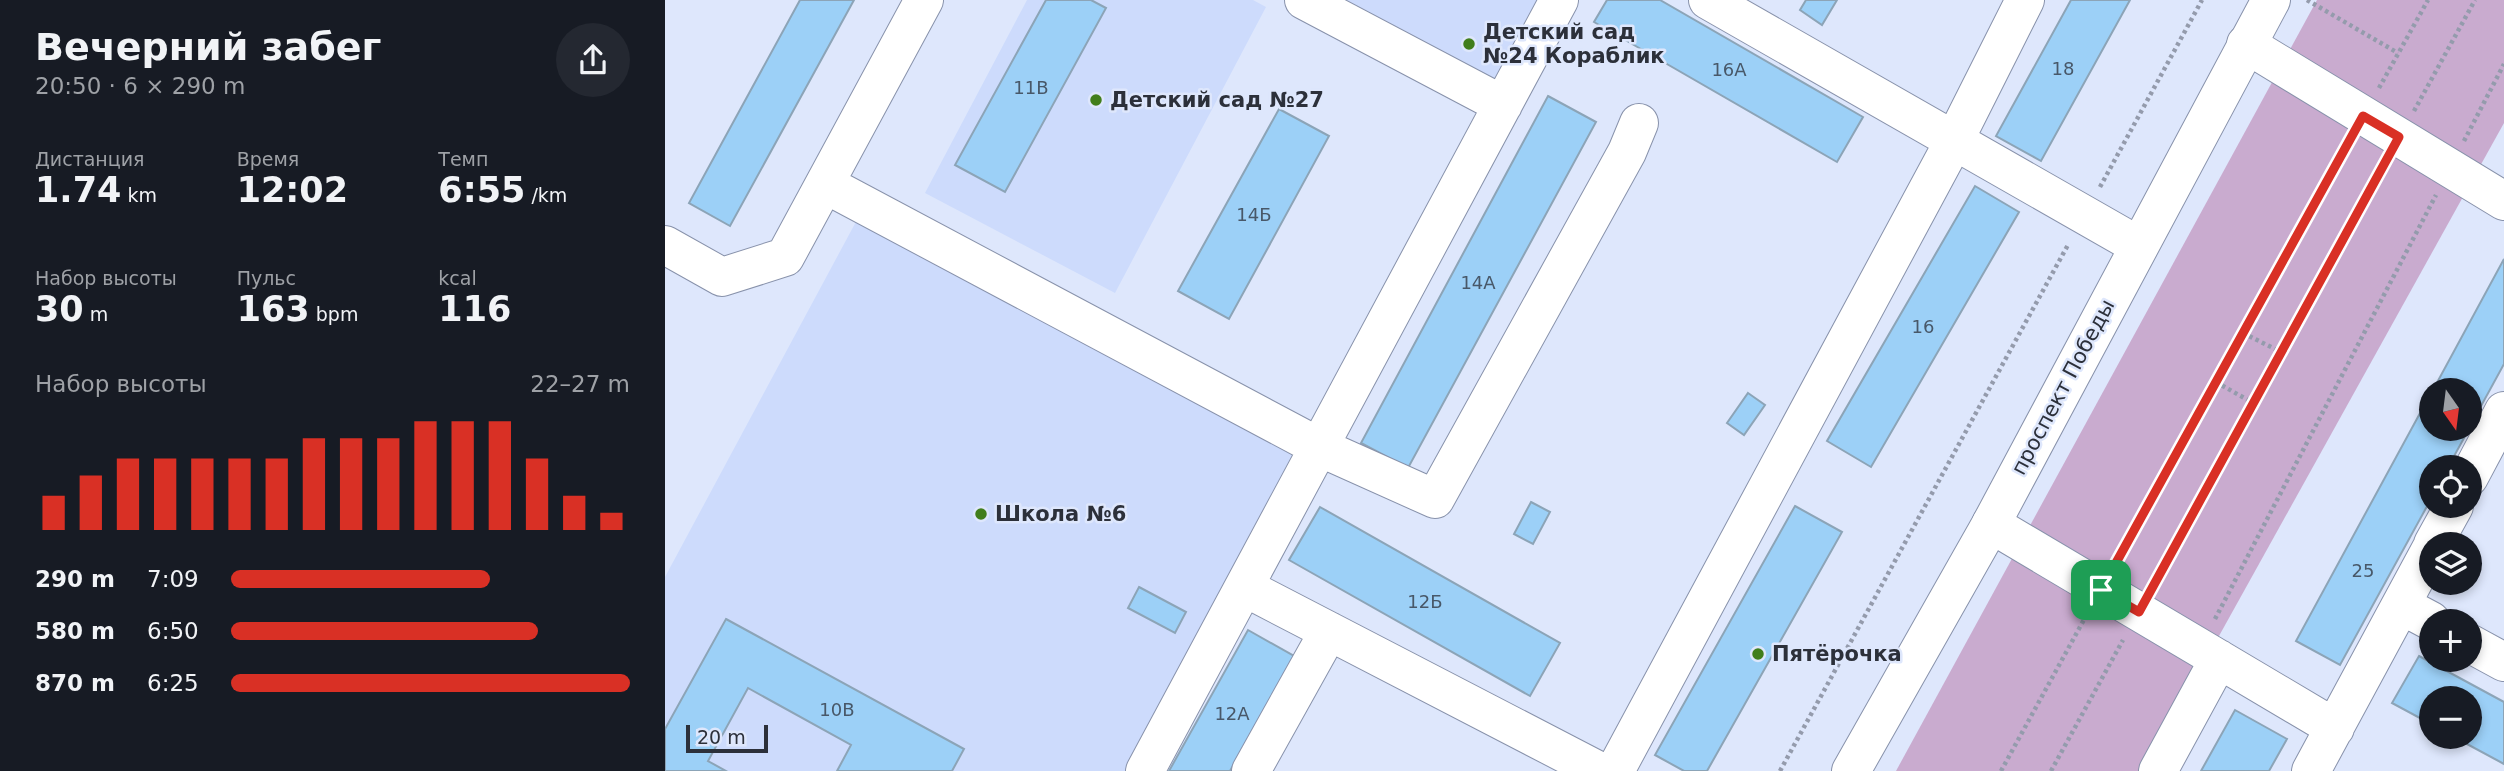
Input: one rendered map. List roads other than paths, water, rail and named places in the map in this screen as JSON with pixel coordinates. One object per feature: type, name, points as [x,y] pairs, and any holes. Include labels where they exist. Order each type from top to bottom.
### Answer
[{"type":"main road","points":[[665,245],[722,277],[785,257],[924,0]]},
{"type":"main road","points":[[1304,0],[1503,106]]},
{"type":"main road","points":[[1145,771],[1559,0]]},
{"type":"main road","points":[[1708,0],[2139,246]]},
{"type":"main road","points":[[1615,771],[1954,141],[2025,0]]},
{"type":"main road","name":"проспект Победы","points":[[1851,771],[1991,524],[2271,0]]},
{"type":"main road","points":[[2246,44],[2504,201]]},
{"type":"main road","points":[[825,184],[1319,447],[1434,499],[1627,152],[1639,123]]},
{"type":"main road","points":[[2481,455],[2504,411]]},
{"type":"main road","points":[[1991,524],[2335,728]]},
{"type":"main road","points":[[1244,587],[1599,771]]},
{"type":"main road","points":[[2311,771],[2335,728],[2416,613],[2420,595]]},
{"type":"main road","points":[[1251,771],[1329,631]]},
{"type":"main road","points":[[2482,650],[2504,662]]},
{"type":"main road","points":[[2158,771],[2209,654]]},
{"type":"place","name":"Детский сад №24 Кораблик","points":[[1469,44]]},
{"type":"place","name":"Детский сад №27","points":[[1096,100]]},
{"type":"place","name":"Школа №6","points":[[981,514]]},
{"type":"place","name":"Пятёрочка","points":[[1758,654]]}]
